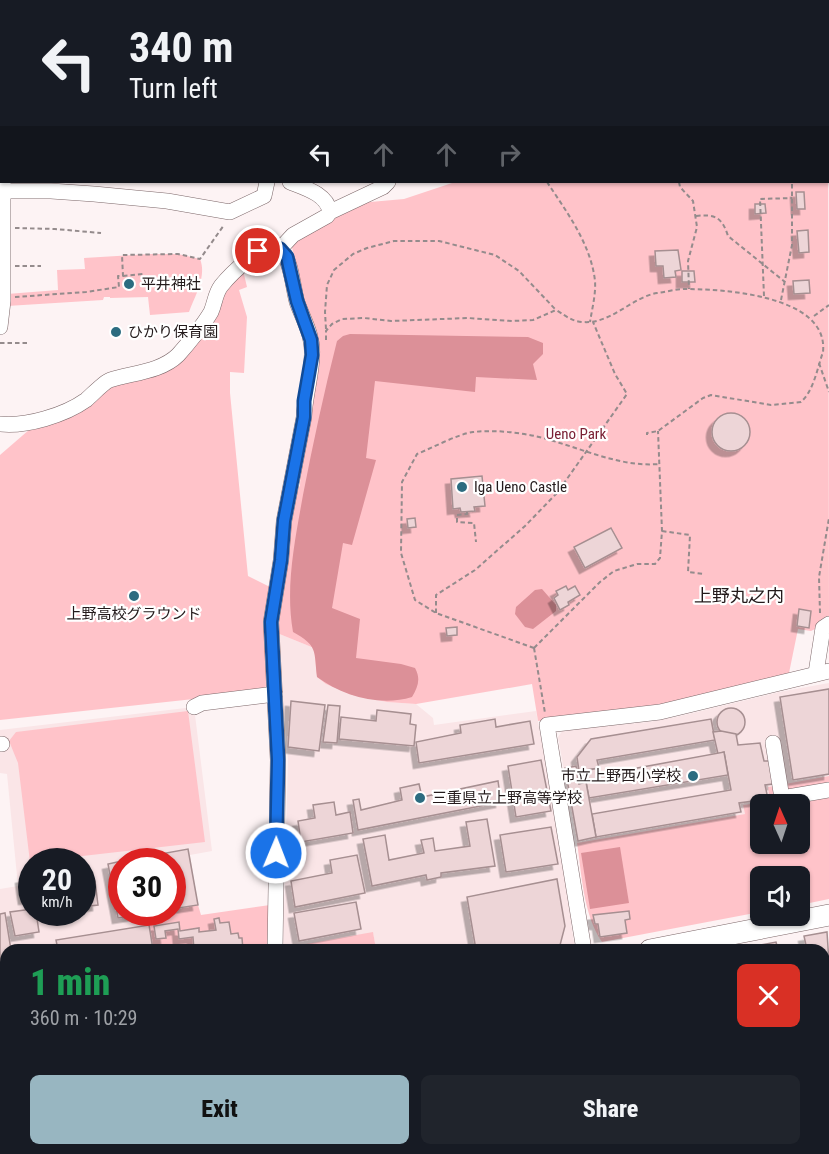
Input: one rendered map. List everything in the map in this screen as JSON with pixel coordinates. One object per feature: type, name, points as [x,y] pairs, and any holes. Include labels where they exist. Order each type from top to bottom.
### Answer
[{"type":"highway","points":[[681,944],[829,915]]},
{"type":"street","points":[[0,48],[0,79]]},
{"type":"street","points":[[0,327],[3,298],[2,190],[51,191],[167,201],[230,212],[264,196],[267,183]]},
{"type":"street","points":[[292,183],[319,194],[329,205],[330,212]]},
{"type":"street","points":[[280,249],[293,235],[327,216],[330,212],[387,183]]},
{"type":"street","points":[[0,424],[22,423],[69,412],[109,380],[117,380],[166,363],[177,356],[210,312],[220,287],[258,251],[274,246],[287,257],[297,301],[311,340],[312,355],[304,401],[304,417],[284,521],[281,560],[271,622],[278,760],[275,944]]},
{"type":"street","points":[[583,944],[547,725],[660,712],[822,672],[826,626]]},
{"type":"street","points":[[194,706],[274,694]]},
{"type":"street","points":[[773,743],[782,798],[829,790]]},
{"type":"path","points":[[436,613],[436,595],[475,570],[557,493],[627,394],[615,374],[592,322],[595,286],[582,239],[548,183]]},
{"type":"path","points":[[679,183],[693,201],[696,216],[697,227],[688,261],[689,289]]},
{"type":"path","points":[[781,300],[792,245],[792,183]]},
{"type":"path","points":[[764,296],[760,199],[792,198]]},
{"type":"path","points":[[123,276],[122,255],[178,254],[200,259],[230,216],[230,212]]},
{"type":"path","points":[[696,216],[709,214],[719,219],[725,225],[728,236],[785,282]]},
{"type":"path","points":[[3,228],[101,232]]},
{"type":"path","points":[[326,340],[327,285],[334,270],[354,254],[394,241],[439,241],[495,255],[519,270],[535,290],[556,310],[576,322],[592,322],[653,294],[689,289],[764,296],[781,300],[798,306],[819,322]]},
{"type":"path","points":[[3,266],[41,266]]},
{"type":"path","points":[[3,298],[86,292],[119,287],[118,276],[143,274]]},
{"type":"path","points":[[814,316],[829,305]]},
{"type":"path","points":[[326,331],[332,324],[342,319],[364,318],[391,321],[468,318],[512,321],[533,320],[556,310]]},
{"type":"path","points":[[824,328],[826,336]]},
{"type":"path","points":[[0,342],[29,343]]},
{"type":"path","points":[[647,435],[647,433],[658,431],[703,398],[711,395],[771,405],[801,402],[809,393],[827,343]]},
{"type":"path","points":[[819,363],[829,392]]},
{"type":"path","points":[[534,648],[614,571],[637,564],[655,564],[660,558],[662,531],[658,431]]},
{"type":"path","points":[[534,648],[436,613],[415,600],[401,554],[402,482],[417,454],[472,432],[521,433],[642,465],[659,464]]},
{"type":"path","points":[[467,513],[457,515],[457,522],[474,523],[476,542]]},
{"type":"path","points":[[826,626],[818,605],[819,577],[829,518]]},
{"type":"path","points":[[662,531],[690,535],[688,572],[704,574]]},
{"type":"path","points":[[534,648],[547,725]]},
{"type":"shaded area","points":[[350,334],[528,337],[543,343],[543,354],[533,364],[537,380],[476,377],[475,392],[375,381],[366,458],[376,460],[352,545],[343,543],[332,608],[360,619],[356,658],[415,668],[418,679],[416,690],[412,697],[400,700],[362,698],[327,684],[317,677],[315,655],[311,645],[293,632],[291,581],[294,546],[303,495],[337,341]]},
{"type":"shaded area","points":[[542,589],[556,605],[556,611],[533,629],[525,627],[515,614],[516,607],[535,590]]},
{"type":"shaded area","name":"三重県立上野高等学校","points":[[277,633],[314,648],[317,677],[335,688],[352,695],[387,702],[416,704],[433,718],[434,725],[536,711],[575,922],[571,923],[574,944],[375,944],[373,933],[312,944],[283,944],[288,759]]},
{"type":"shaded area","points":[[829,683],[829,776],[768,787],[770,794],[750,794],[750,804],[743,805],[745,814],[577,843],[558,737],[563,730],[648,722]]},
{"type":"shaded area","points":[[194,707],[212,851],[190,855],[198,905],[186,907],[186,848],[108,848],[108,926],[149,926],[152,944],[0,944],[0,889],[18,886],[7,774],[0,773],[0,730]]},
{"type":"shaded area","points":[[620,847],[629,903],[590,909],[581,853]]},
{"type":"green space","name":"Ueno Park","points":[[452,183],[828,183],[829,622],[811,631],[798,629],[789,673],[706,698],[538,721],[532,684],[416,704],[387,702],[352,695],[326,684],[317,677],[314,648],[277,633],[293,504],[300,485],[310,419],[303,298],[292,247],[297,239],[359,203],[404,199]]},
{"type":"green space","name":"平井神社","points":[[178,254],[200,259],[201,279],[189,312],[150,315],[148,297],[104,297],[103,300],[7,306],[7,294],[58,290],[57,270],[85,269],[84,258]]},
{"type":"green space","name":"上野高校グラウンド","points":[[243,270],[247,287],[239,290],[247,317],[244,373],[230,372],[230,393],[248,576],[270,587],[268,685],[258,692],[0,720],[0,455],[37,423],[110,384],[166,368],[219,297]]},
{"type":"green space","points":[[188,711],[205,842],[152,848],[108,848],[108,853],[96,854],[96,848],[28,848],[18,763],[9,741],[16,732]]},
{"type":"green space","points":[[829,776],[829,899],[810,903],[810,866],[750,866],[750,914],[602,942],[587,907],[577,843],[745,814],[743,805],[750,804],[750,854],[810,854],[810,794],[769,794],[768,787]]},
{"type":"green space","points":[[198,905],[201,915],[270,905],[271,944],[152,944],[148,926],[186,926],[186,907]]},
{"type":"green space","points":[[373,932],[375,944],[306,944]]},
{"type":"building","points":[[796,192],[804,192],[805,209],[797,209]]},
{"type":"building","points":[[755,204],[765,204],[766,213],[755,214]]},
{"type":"building","points":[[808,230],[809,252],[799,253],[797,231]]},
{"type":"building","points":[[678,250],[681,270],[675,271],[676,277],[664,278],[663,266],[656,266],[655,251]]},
{"type":"building","points":[[682,271],[694,271],[695,282],[682,282]]},
{"type":"building","points":[[809,280],[810,293],[794,294],[793,281]]},
{"type":"building","points":[[731,413],[744,419],[750,432],[744,445],[731,451],[718,445],[712,432],[718,419]]},
{"type":"building","points":[[482,476],[485,506],[474,507],[475,511],[461,512],[460,508],[453,509],[451,479]]},
{"type":"building","points":[[415,518],[416,527],[408,528],[407,519]]},
{"type":"building","points":[[611,528],[622,548],[585,568],[574,547]]},
{"type":"building","points":[[566,586],[568,590],[575,586],[580,595],[560,610],[554,598],[558,595],[556,591]]},
{"type":"building","points":[[799,609],[811,611],[809,628],[797,626]]},
{"type":"building","points":[[457,627],[457,635],[447,636],[446,628]]},
{"type":"building","points":[[829,689],[829,774],[793,780],[780,697]]},
{"type":"building","points":[[291,701],[325,705],[319,751],[288,747]]},
{"type":"building","points":[[328,705],[340,706],[337,743],[323,742]]},
{"type":"building","points":[[731,708],[741,712],[745,722],[741,732],[731,736],[721,732],[717,722],[721,712]]},
{"type":"building","points":[[377,710],[411,714],[410,724],[416,725],[414,746],[339,739],[341,717],[376,721]]},
{"type":"building","points":[[495,719],[496,727],[530,721],[534,744],[419,763],[416,742],[461,733],[460,725]]},
{"type":"building","points":[[711,719],[715,740],[597,760],[599,768],[579,771],[577,757],[591,739]]},
{"type":"building","points":[[713,732],[736,734],[738,745],[760,743],[764,761],[770,761],[773,784],[765,785],[767,794],[750,794],[750,801],[739,803],[741,812],[596,837],[592,814],[731,790],[724,752],[718,754]]},
{"type":"building","points":[[724,752],[728,775],[589,798],[584,771],[599,768],[599,775]]},
{"type":"building","points":[[541,760],[551,811],[516,817],[508,766]]},
{"type":"building","points":[[576,766],[579,784],[586,782],[596,837],[578,841],[565,768]]},
{"type":"building","points":[[498,781],[501,802],[358,830],[353,800],[359,799],[361,810],[402,800],[400,788],[419,784],[422,797]]},
{"type":"building","points":[[334,802],[336,815],[350,812],[353,833],[301,842],[298,821],[315,818],[313,805]]},
{"type":"building","points":[[487,819],[495,866],[441,873],[441,877],[427,880],[426,875],[372,886],[363,839],[385,835],[389,860],[424,853],[421,840],[433,838],[435,851],[470,846],[466,822]]},
{"type":"building","points":[[551,827],[558,864],[506,872],[500,835]]},
{"type":"building","points":[[186,849],[188,849],[198,905],[186,907]]},
{"type":"building","points":[[357,855],[365,893],[295,907],[291,881],[332,873],[330,860]]},
{"type":"building","points":[[557,879],[565,926],[560,944],[475,944],[467,897]]},
{"type":"building","points":[[356,902],[361,929],[299,941],[294,913]]},
{"type":"building","points":[[18,911],[18,926],[38,926],[39,932],[15,936],[10,912]]},
{"type":"building","points":[[629,911],[630,919],[625,920],[627,933],[600,937],[598,924],[595,924],[593,915]]},
{"type":"building","points":[[5,913],[10,944],[0,944],[0,914]]},
{"type":"building","points":[[219,918],[220,923],[229,922],[231,934],[238,933],[239,938],[242,938],[242,944],[194,944],[193,937],[179,939],[178,929],[165,931],[166,938],[156,939],[154,926],[179,926],[180,931],[199,928],[199,932],[216,930],[214,919]]},
{"type":"building","points":[[149,926],[152,944],[57,944],[56,940]]},
{"type":"building","points":[[827,932],[828,944],[806,944],[804,936]]},
{"type":"place","name":"平井神社","points":[[129,284]]},
{"type":"place","name":"ひかり保育園","points":[[116,332]]},
{"type":"place","name":"Iga Ueno Castle","points":[[462,487]]},
{"type":"place","name":"上野高校グラウンド","points":[[134,596]]},
{"type":"place","name":"市立上野西小学校","points":[[693,776]]},
{"type":"place","name":"三重県立上野高等学校","points":[[420,798]]},
{"type":"district","name":"上野丸之内","points":[[739,596]]},
{"type":"route","points":[[258,251],[274,246],[285,253],[297,301],[311,340],[312,355],[304,401],[304,417],[284,521],[281,560],[271,622],[278,760],[276,853]]}]
